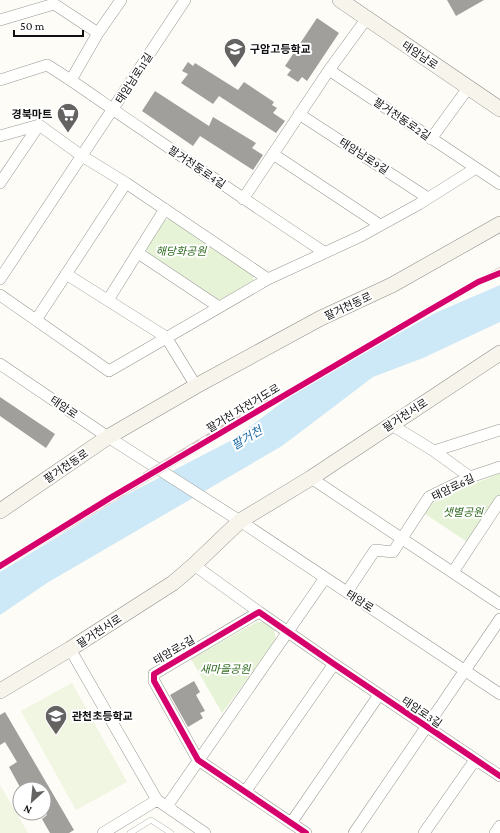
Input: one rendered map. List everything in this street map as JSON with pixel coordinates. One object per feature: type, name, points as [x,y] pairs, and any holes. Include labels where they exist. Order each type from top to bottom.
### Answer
[{"type":"main road","name":"태암남로","points":[[348,2],[367,18],[500,109]]},
{"type":"main road","name":"팔거천동로","points":[[0,511],[108,437],[196,386],[321,318],[392,285],[500,224]]},
{"type":"main road","name":"팔거천서로","points":[[0,691],[70,650],[173,584],[240,521],[311,478],[390,424],[500,353]]},
{"type":"street","points":[[71,80],[98,34],[121,0]]},
{"type":"street","name":"태암남로11길","points":[[0,279],[185,0]]},
{"type":"street","points":[[0,20],[54,2],[98,34]]},
{"type":"street","points":[[243,199],[329,70],[367,18]]},
{"type":"street","name":"팔거천동로4길","points":[[0,80],[47,65],[243,199],[324,252]]},
{"type":"street","name":"팔거천동로2길","points":[[329,70],[500,184]]},
{"type":"street","points":[[431,139],[468,88]]},
{"type":"street","name":"태암남로9길","points":[[299,114],[428,198]]},
{"type":"street","points":[[39,125],[82,156],[126,183],[268,278]]},
{"type":"street","points":[[0,136],[39,125]]},
{"type":"street","points":[[0,183],[39,125]]},
{"type":"street","points":[[273,154],[380,225]]},
{"type":"street","points":[[0,295],[109,371],[268,278],[361,236],[428,198],[476,168]]},
{"type":"street","points":[[36,320],[126,183]]},
{"type":"street","points":[[108,300],[165,209]]},
{"type":"street","points":[[138,253],[219,307]]},
{"type":"street","points":[[66,274],[166,337],[196,386]]},
{"type":"street","name":"태암로","points":[[0,364],[108,437],[240,521],[500,694]]},
{"type":"street","points":[[390,424],[434,451],[470,477]]},
{"type":"street","points":[[434,451],[500,430]]},
{"type":"street","name":"태암로6길","points":[[347,592],[375,550],[393,552],[430,497],[470,477],[500,467]]},
{"type":"street","points":[[311,478],[500,604]]},
{"type":"street","points":[[452,572],[500,501]]},
{"type":"street","points":[[194,565],[334,664],[246,792]]},
{"type":"street","points":[[167,806],[325,578]]},
{"type":"street","name":"태암로5길","points":[[259,612],[154,674],[154,681],[198,760],[291,823]]},
{"type":"street","name":"태암로3길","points":[[354,833],[500,619]]},
{"type":"street","points":[[70,650],[157,800],[205,833]]},
{"type":"street","name":"태암로3길","points":[[334,664],[500,776]]},
{"type":"street","points":[[306,833],[291,823],[379,695]]},
{"type":"street","points":[[424,833],[475,760]]},
{"type":"street","points":[[103,833],[157,800]]},
{"type":"street","points":[[495,833],[500,826]]},
{"type":"lane","points":[[130,833],[152,820],[171,833]]},
{"type":"green space","name":"해당화공원","points":[[172,219],[251,271],[254,280],[223,300],[215,299],[150,257],[146,247],[162,220]]},
{"type":"green space","name":"샛별공원","points":[[500,473],[500,496],[469,543],[425,514],[431,504],[468,486]]},
{"type":"green space","name":"새마을공원","points":[[257,622],[265,622],[274,630],[276,640],[222,713],[191,659]]},
{"type":"green space","points":[[72,683],[127,782],[76,810],[21,711]]},
{"type":"green space","points":[[0,785],[12,806],[12,821],[21,821],[28,833],[0,833]]},
{"type":"water","name":"팔거천","points":[[500,285],[500,322],[423,358],[373,377],[282,446],[47,583],[0,615],[0,572],[124,496],[232,440],[300,389],[435,313]]},
{"type":"building","points":[[447,0],[484,0],[456,16]]},
{"type":"building","points":[[317,18],[339,33],[307,81],[302,77],[298,82],[287,75],[291,70],[285,66]]},
{"type":"building","name":"구암고등학교","points":[[188,62],[193,66],[195,63],[238,90],[244,82],[274,102],[272,105],[277,108],[273,113],[285,121],[276,133],[219,96],[213,104],[181,83],[188,74],[182,71]]},
{"type":"building","points":[[155,91],[209,126],[213,117],[256,143],[252,148],[263,155],[253,170],[200,136],[193,146],[142,111]]},
{"type":"building","points":[[0,397],[55,434],[46,448],[0,416]]},
{"type":"building","points":[[194,681],[200,692],[196,695],[205,711],[200,713],[203,718],[188,727],[170,695]]},
{"type":"building","points":[[5,712],[45,781],[17,781],[9,767],[17,762],[5,742],[0,745],[0,715]]},
{"type":"building","points":[[52,792],[74,830],[69,833],[50,833],[43,821],[52,821]]},
{"type":"railway","points":[[0,568],[307,383],[500,269]]},
{"type":"railway","points":[[145,474],[272,397]]},
{"type":"cycle path","name":"팔거천 자전거도로","points":[[0,566],[110,498],[428,311],[478,282],[500,273]]},
{"type":"cycle path","points":[[306,833],[198,760],[154,681],[154,674],[259,612],[500,776]]},
{"type":"place","name":"구암고등학교","points":[[235,68]]},
{"type":"place","name":"경북마트","points":[[68,134]]},
{"type":"place","name":"관천초등학교","points":[[56,736]]}]
